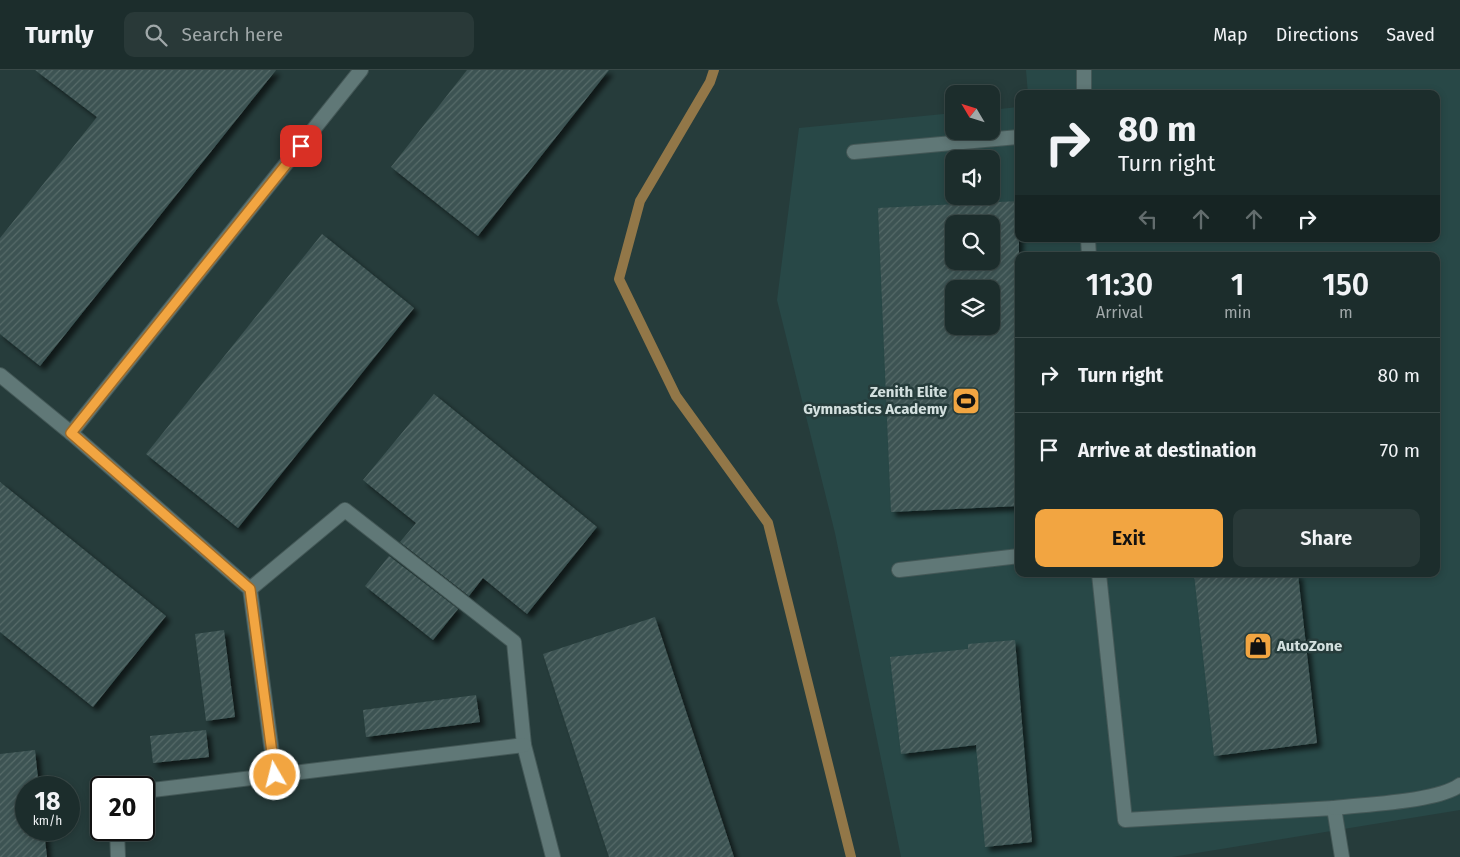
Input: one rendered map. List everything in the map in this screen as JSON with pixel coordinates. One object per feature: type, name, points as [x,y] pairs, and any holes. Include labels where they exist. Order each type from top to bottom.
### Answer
[{"type":"lane","points":[[71,433],[361,70]]},
{"type":"lane","points":[[1084,70],[1084,90]]},
{"type":"lane","points":[[854,152],[1015,137]]},
{"type":"lane","points":[[0,375],[71,433],[250,589],[275,775]]},
{"type":"lane","points":[[250,589],[345,510],[514,642],[524,745],[553,857]]},
{"type":"lane","points":[[900,570],[1015,556]]},
{"type":"lane","points":[[1100,577],[1125,820],[1334,808],[1430,797],[1452,791],[1460,785]]},
{"type":"lane","points":[[155,790],[524,745]]},
{"type":"lane","points":[[1334,808],[1342,857]]},
{"type":"lane","points":[[117,841],[118,857]]},
{"type":"shaded area","points":[[1026,70],[1460,70],[1460,810],[1172,857],[901,857],[835,533],[777,300],[799,128],[945,114],[945,140],[1000,140],[1000,109],[1015,107],[1015,242],[1440,242],[1440,90],[1028,90]]},
{"type":"building","points":[[35,70],[276,70],[40,366],[0,334],[0,238],[97,117]]},
{"type":"building","points":[[467,70],[609,70],[478,236],[391,167]]},
{"type":"building","points":[[1015,201],[1015,242],[1019,242],[1019,252],[1015,252],[1015,506],[891,512],[878,208],[945,205],[1000,205],[1000,202]]},
{"type":"building","points":[[322,234],[414,308],[238,528],[146,454]]},
{"type":"building","points":[[434,394],[597,527],[527,614],[483,578],[469,596],[400,542],[416,523],[363,480]]},
{"type":"building","points":[[0,482],[166,616],[93,707],[0,632]]},
{"type":"building","points":[[389,556],[458,609],[433,640],[365,586]]},
{"type":"building","points":[[1194,577],[1298,577],[1317,743],[1214,756]]},
{"type":"building","points":[[655,617],[734,857],[609,857],[543,654]]},
{"type":"building","points":[[224,630],[235,717],[206,721],[195,634]]},
{"type":"building","points":[[1015,640],[1032,842],[985,847],[976,745],[901,754],[890,657],[968,649],[968,644]]},
{"type":"building","points":[[476,695],[480,722],[366,737],[363,710]]},
{"type":"building","points":[[206,730],[209,757],[153,763],[150,736]]},
{"type":"building","points":[[35,750],[38,776],[15,776],[15,841],[45,841],[47,857],[0,857],[0,754]]},
{"type":"waterway","points":[[714,70],[710,82],[640,201],[619,279],[676,396],[768,523],[851,857]]},
{"type":"place","name":"Zenith Elite Gymnastics Academy","points":[[966,401]]},
{"type":"place","name":"AutoZone","points":[[1258,646]]},
{"type":"route","points":[[275,775],[250,589],[71,433],[301,146]]}]
